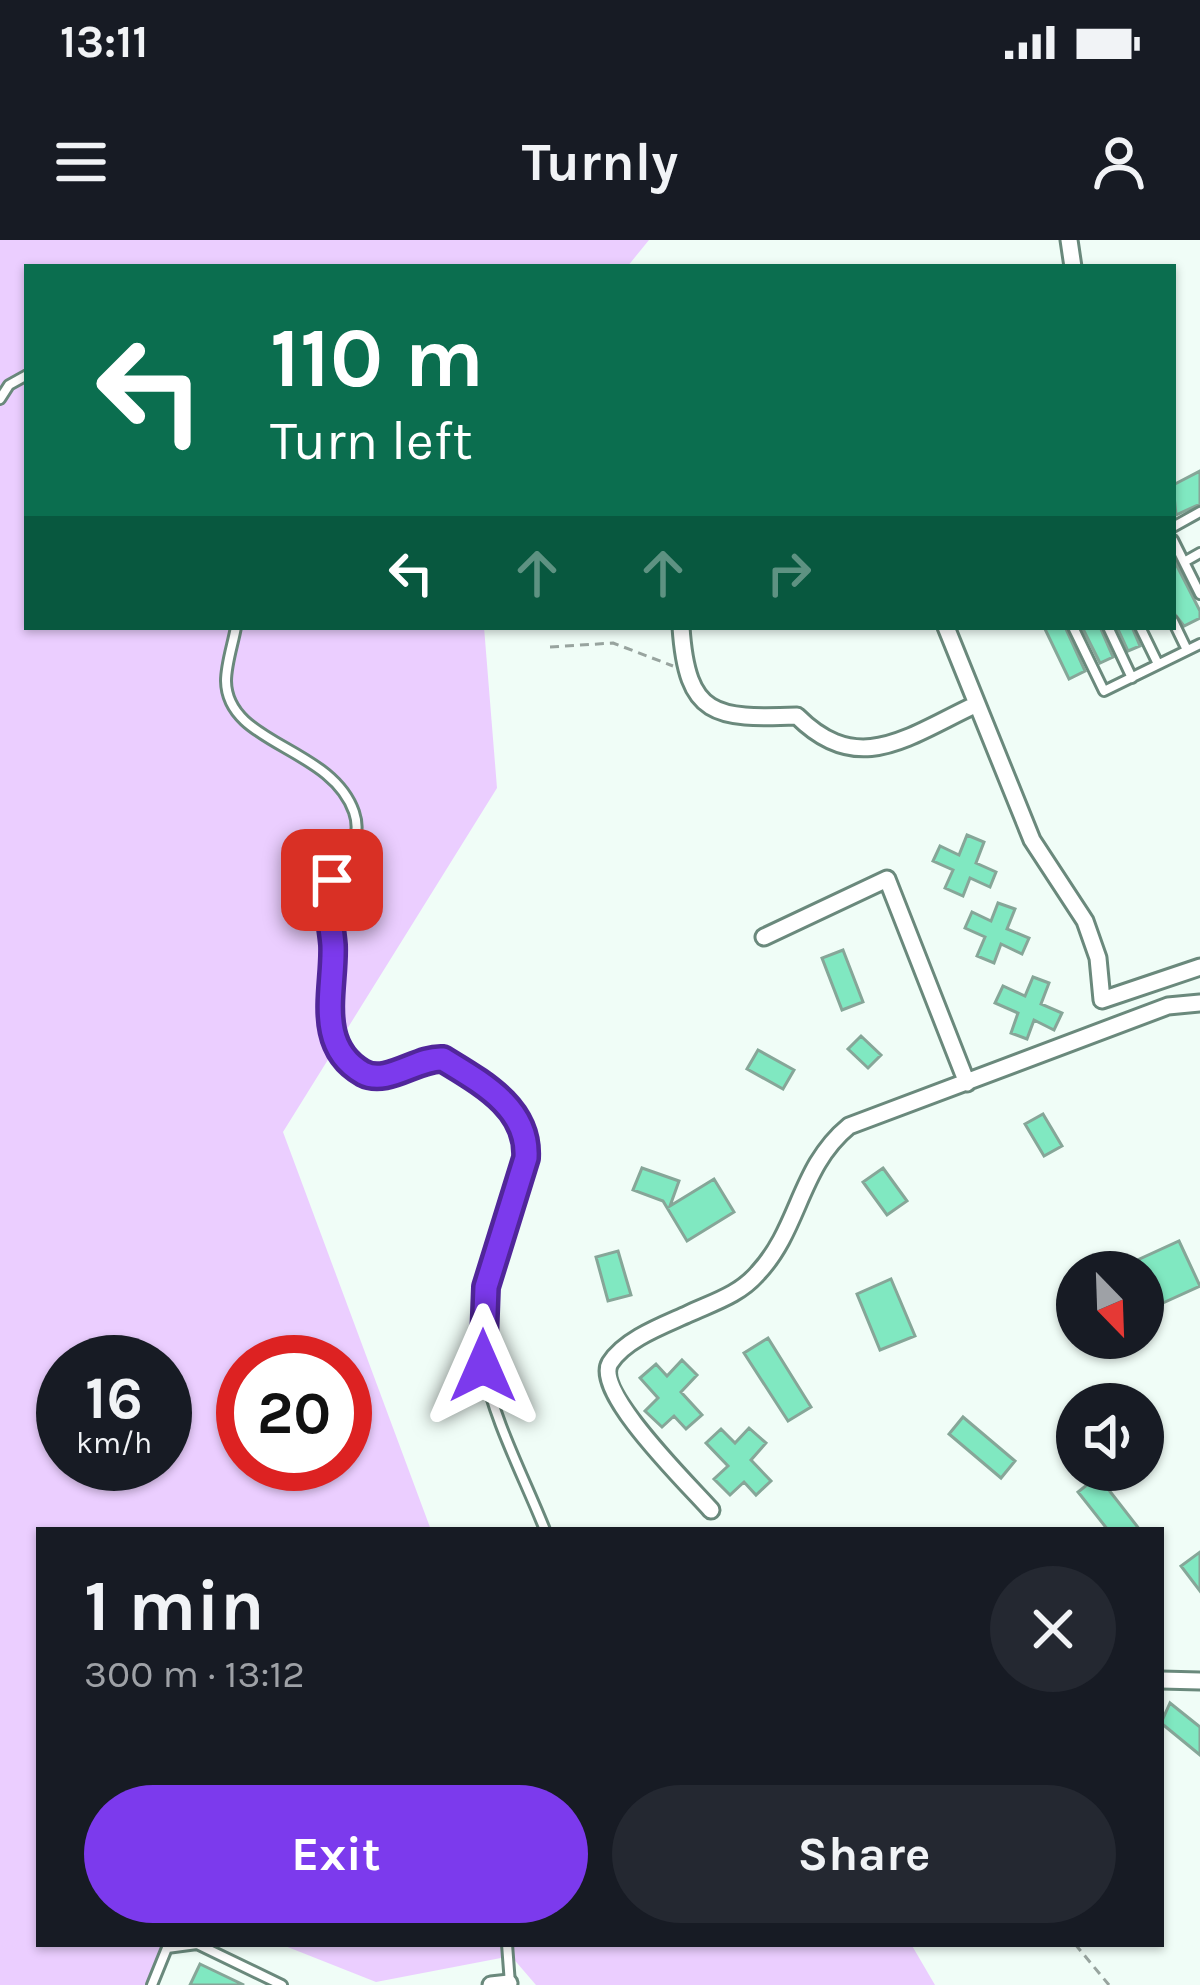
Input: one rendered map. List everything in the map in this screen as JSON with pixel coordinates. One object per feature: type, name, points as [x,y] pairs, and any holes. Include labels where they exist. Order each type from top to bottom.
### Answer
[{"type":"street","points":[[681,630],[686,672],[703,706],[738,716],[796,716],[828,744],[849,751],[869,749],[977,704]]},
{"type":"street","points":[[947,630],[1032,839],[1084,921],[1098,958],[1102,1000],[1200,967]]},
{"type":"street","points":[[764,938],[887,879],[967,1083]]},
{"type":"street","points":[[711,1510],[618,1403],[607,1381],[610,1364],[641,1337],[743,1290],[775,1255],[822,1148],[849,1126],[1168,1006],[1200,1003]]},
{"type":"street","points":[[1164,1680],[1200,1681]]},
{"type":"street","points":[[491,1985],[510,1984]]},
{"type":"lane","points":[[0,399],[9,385],[24,377]]},
{"type":"lane","points":[[1176,546],[1200,593]]},
{"type":"lane","points":[[1184,562],[1200,554]]},
{"type":"lane","points":[[1176,627],[1187,650]]},
{"type":"lane","points":[[235,630],[226,680],[241,720],[322,766],[354,814],[357,834],[326,902],[332,939],[328,1013],[334,1037],[363,1073],[381,1077],[443,1059],[490,1089],[517,1116],[527,1136],[526,1158],[486,1287],[480,1338],[497,1409],[544,1527]]},
{"type":"lane","points":[[1074,630],[1104,691],[1200,644]]},
{"type":"lane","points":[[1109,630],[1132,678]]},
{"type":"lane","points":[[1142,630],[1159,664]]},
{"type":"lane","points":[[152,1985],[166,1948],[174,1947]]},
{"type":"lane","points":[[203,1947],[282,1985]]},
{"type":"lane","points":[[507,1947],[510,1984]]},
{"type":"path","points":[[550,647],[613,643],[686,672]]},
{"type":"path","points":[[1077,1947],[1108,1985]]},
{"type":"shaded area","points":[[0,240],[649,240],[629,264],[24,264],[24,630],[484,630],[497,788],[283,1132],[358,1335],[216,1335],[216,1491],[372,1491],[372,1371],[430,1527],[36,1527],[36,1947],[168,1947],[156,1985],[0,1985]]},
{"type":"shaded area","points":[[288,1947],[913,1947],[935,1985],[536,1985],[511,1956],[376,1982]]},
{"type":"building","points":[[1200,471],[1200,504],[1176,515],[1176,483]]},
{"type":"building","points":[[1176,564],[1200,611],[1200,618],[1184,626],[1176,616]]},
{"type":"building","points":[[1045,630],[1066,630],[1085,671],[1069,679]]},
{"type":"building","points":[[1084,630],[1101,630],[1113,657],[1100,663]]},
{"type":"building","points":[[1118,630],[1133,630],[1140,646],[1128,651]]},
{"type":"building","points":[[967,835],[984,842],[976,863],[996,872],[990,887],[970,878],[963,896],[945,888],[953,870],[933,861],[940,846],[959,855]]},
{"type":"building","points":[[998,903],[1015,909],[1007,929],[1029,938],[1022,954],[1001,944],[994,963],[977,956],[985,937],[965,928],[972,912],[991,921]]},
{"type":"building","points":[[843,950],[863,1002],[842,1010],[822,958]]},
{"type":"building","points":[[1033,977],[1049,983],[1041,1004],[1062,1013],[1054,1030],[1034,1020],[1027,1039],[1011,1033],[1018,1013],[995,1003],[1003,986],[1025,996]]},
{"type":"building","points":[[861,1036],[881,1055],[868,1068],[848,1049]]},
{"type":"building","points":[[758,1050],[794,1070],[783,1089],[747,1069]]},
{"type":"building","points":[[1043,1114],[1062,1146],[1044,1156],[1025,1124]]},
{"type":"building","points":[[642,1168],[679,1181],[670,1206],[714,1179],[734,1212],[687,1241],[663,1201],[633,1190]]},
{"type":"building","points":[[883,1168],[907,1201],[887,1215],[863,1182]]},
{"type":"building","points":[[1179,1241],[1200,1286],[1164,1302],[1164,1251],[1157,1251]]},
{"type":"building","points":[[618,1251],[631,1295],[608,1301],[596,1257]]},
{"type":"building","points":[[891,1279],[915,1336],[880,1350],[857,1294]]},
{"type":"building","points":[[768,1338],[811,1407],[788,1421],[744,1353]]},
{"type":"building","points":[[682,1360],[697,1375],[681,1392],[702,1415],[686,1429],[674,1416],[662,1427],[645,1411],[658,1398],[640,1378],[656,1364],[667,1376]]},
{"type":"building","points":[[963,1417],[1015,1461],[1001,1478],[949,1434]]},
{"type":"building","points":[[749,1428],[766,1443],[751,1460],[771,1481],[756,1495],[744,1482],[730,1495],[714,1479],[728,1466],[706,1443],[721,1429],[735,1443]]},
{"type":"building","points":[[1079,1491],[1110,1491],[1138,1527],[1106,1527]]},
{"type":"building","points":[[1200,1552],[1200,1591],[1181,1566]]},
{"type":"building","points":[[1170,1703],[1200,1727],[1200,1755],[1164,1725]]},
{"type":"building","points":[[200,1964],[244,1985],[190,1985]]},
{"type":"route","points":[[332,880],[326,902],[333,969],[328,1013],[334,1037],[351,1060],[363,1073],[381,1077],[433,1058],[443,1059],[490,1089],[517,1116],[527,1136],[526,1158],[486,1287],[480,1338],[483,1366]]}]
